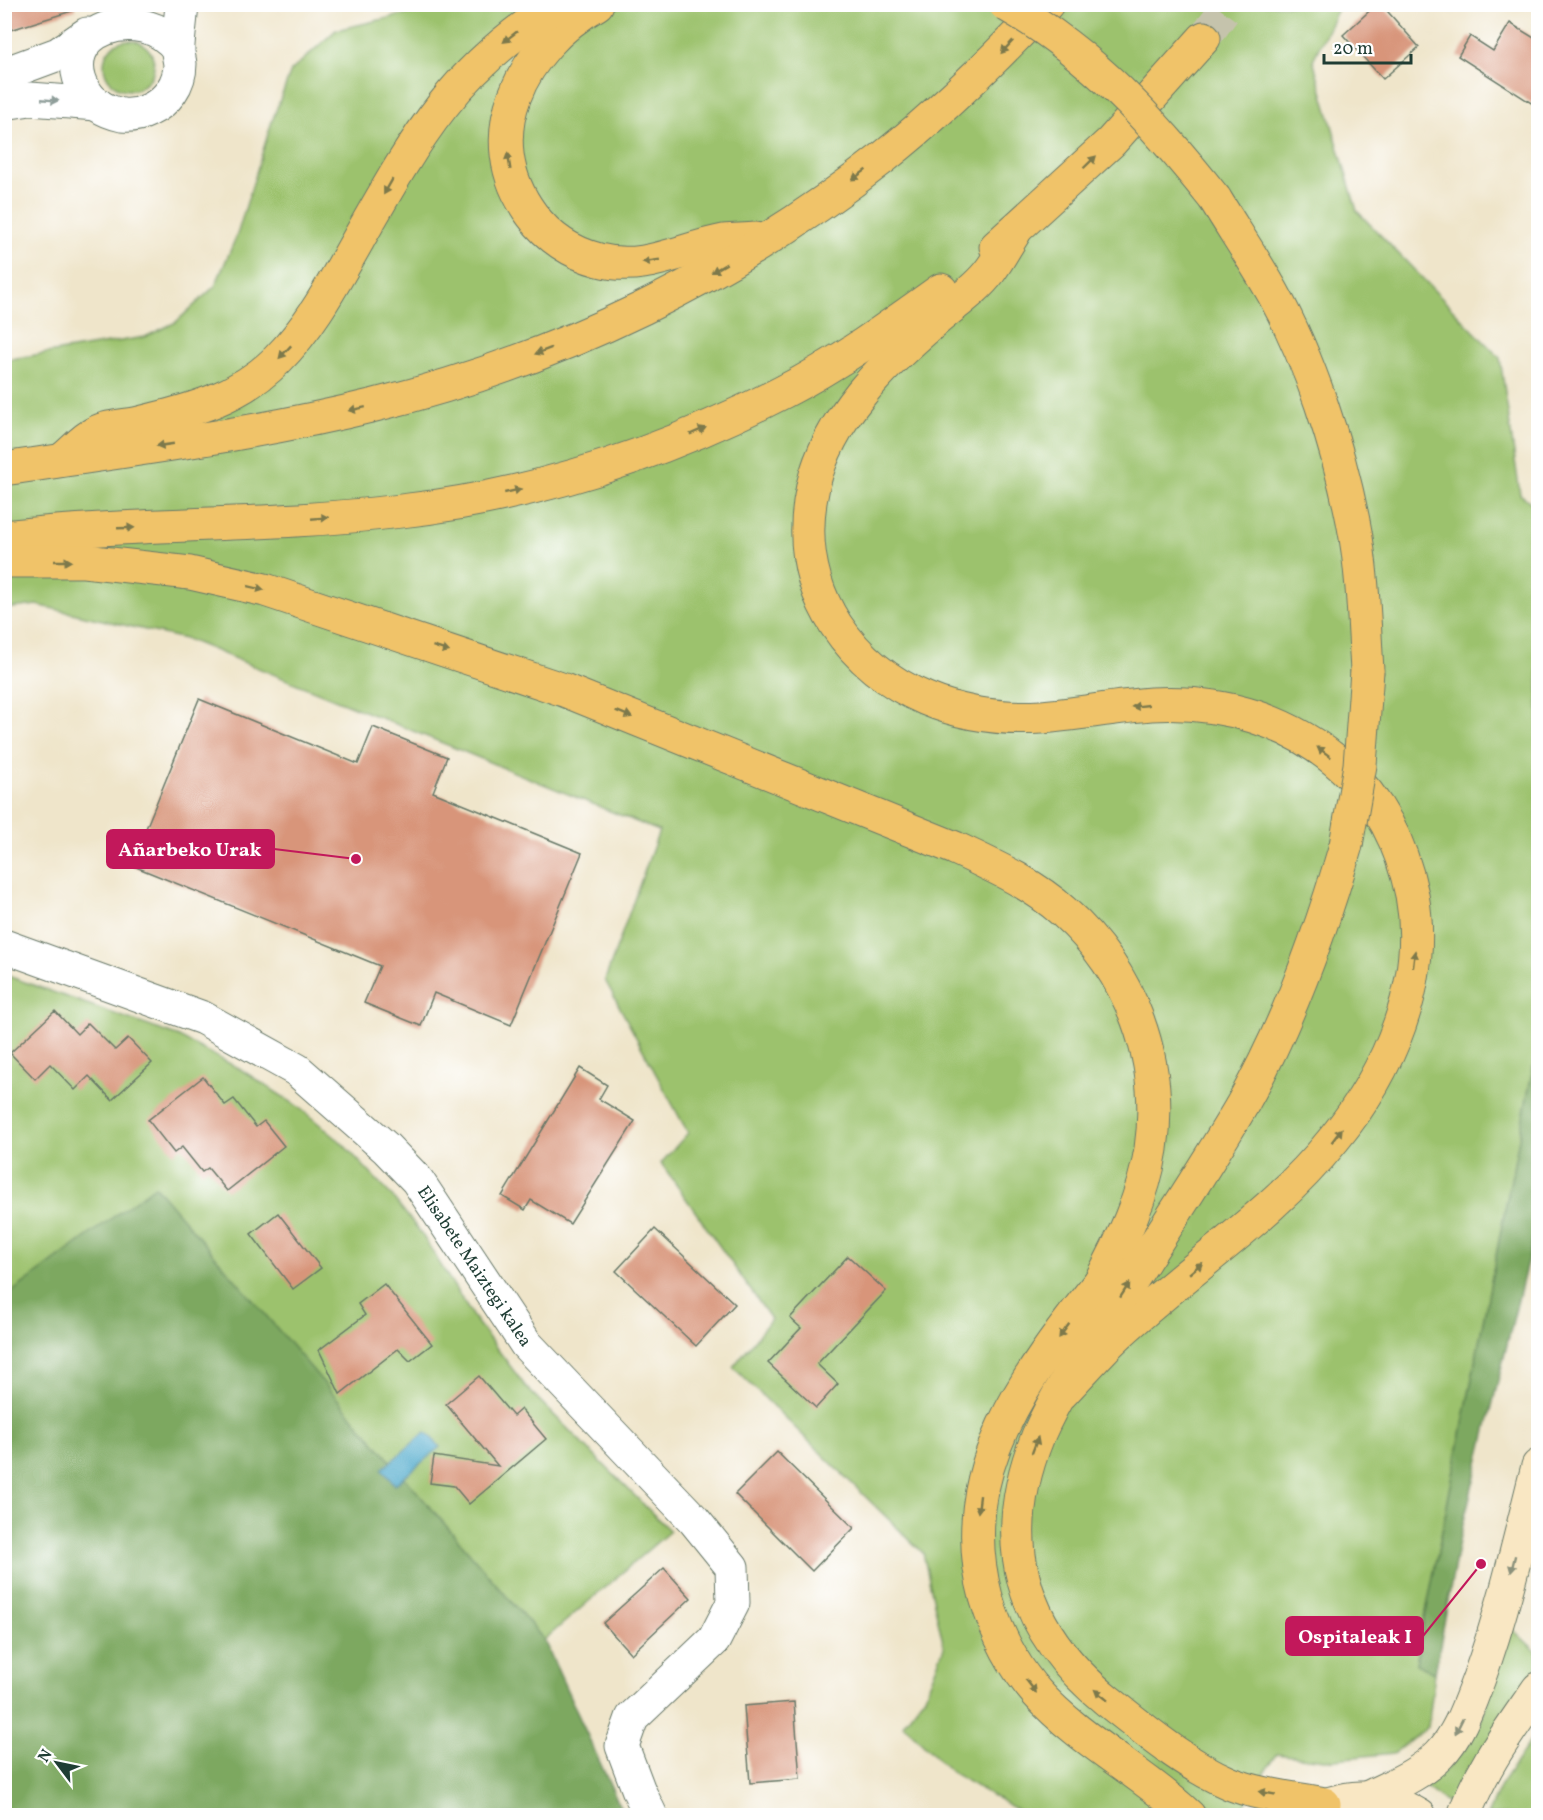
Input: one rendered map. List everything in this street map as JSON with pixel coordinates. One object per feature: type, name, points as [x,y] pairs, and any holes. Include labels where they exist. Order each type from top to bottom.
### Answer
[{"type":"highway","points":[[62,460],[95,432],[185,411],[228,396],[255,380],[277,361],[299,336],[321,305],[401,164],[440,107],[477,64],[558,4]]},
{"type":"highway","points":[[597,4],[574,18],[545,45],[520,82],[510,105],[506,131],[507,160],[513,182],[523,203],[538,223],[557,240],[577,252],[608,261],[650,262],[724,241],[770,239]]},
{"type":"highway","points":[[1005,4],[1037,22],[1078,52],[1117,88],[1170,142],[1215,199],[1273,294],[1305,363],[1331,439],[1353,521],[1362,586],[1367,671],[1360,765],[1346,845],[1323,923],[1282,1022],[1244,1101],[1199,1177],[1061,1394],[1039,1435],[1029,1463],[1018,1519],[1018,1548],[1023,1579],[1032,1608],[1046,1636],[1064,1661],[1085,1683],[1195,1765],[1232,1784],[1312,1810]]},
{"type":"highway","points":[[4,469],[187,442],[377,405],[475,377],[565,342],[675,293],[770,239],[884,157],[992,62],[1047,4]]},
{"type":"highway","points":[[4,537],[65,530],[262,523],[402,511],[513,492],[607,466],[699,431],[785,391],[888,327],[951,284],[1014,233],[1111,142],[1204,38]]},
{"type":"highway","points":[[1014,233],[988,275],[909,343],[861,393],[840,424],[820,462],[808,509],[807,541],[812,573],[820,598],[833,620],[866,661],[898,686],[938,705],[998,717],[1041,717],[1153,704],[1192,706],[1222,709],[1258,717],[1291,729],[1325,751],[1372,799],[1391,829],[1406,867],[1414,910],[1415,953],[1408,1000],[1392,1046],[1365,1095],[1335,1138],[1265,1211],[1112,1340],[1061,1394]]},
{"type":"highway","points":[[4,561],[84,561],[190,573],[265,590],[564,690],[944,844],[1016,877],[1064,912],[1104,955],[1131,998],[1147,1048],[1154,1101],[1151,1150],[1134,1210],[1099,1284]]},
{"type":"highway","points":[[1188,1815],[1057,1714],[1035,1692],[1001,1639],[981,1579],[978,1549],[981,1488],[1000,1430],[1041,1362],[1169,1193],[1237,1097],[1282,1022]]},
{"type":"main road","points":[[1369,1797],[1419,1772],[1452,1740],[1469,1705],[1495,1635],[1539,1466]]},
{"type":"main road","points":[[1464,1815],[1474,1787],[1490,1758],[1539,1689]]},
{"type":"main road","points":[[1312,1810],[1345,1798],[1369,1797],[1402,1805],[1420,1815]]},
{"type":"street","points":[[87,34],[80,49],[77,64],[80,80],[87,94],[110,112],[126,115],[142,113],[158,106],[169,95],[177,81],[180,64],[178,49],[182,4]]},
{"type":"street","points":[[4,74],[58,54],[87,34],[98,22],[132,9],[159,23],[171,34],[178,49]]},
{"type":"street","points":[[4,103],[30,99],[97,104]]},
{"type":"street","name":"Elisabete Maiztegi kalea","points":[[4,946],[203,1018],[297,1070],[386,1148],[417,1180],[526,1344],[693,1520],[732,1567],[733,1603],[714,1640],[632,1718],[622,1746],[651,1815]]},
{"type":"green space","points":[[449,4],[1340,5],[1313,60],[1357,211],[1500,358],[1520,494],[1538,508],[1538,1042],[1416,1663],[1435,1673],[1428,1727],[1394,1753],[1325,1760],[1276,1754],[1238,1815],[1026,1815],[951,1772],[903,1724],[925,1696],[944,1647],[923,1553],[733,1367],[771,1319],[661,1163],[688,1133],[605,980],[659,831],[189,640],[37,605],[5,609],[5,360],[145,337],[176,322],[215,286],[237,235],[272,121],[291,71],[336,30]]},
{"type":"green space","points":[[124,40],[134,40],[147,47],[154,60],[154,70],[147,83],[134,90],[124,90],[115,86],[108,79],[104,70],[104,60],[108,51],[115,44]]},
{"type":"green space","points":[[5,975],[177,1036],[240,1069],[296,1105],[341,1142],[391,1195],[421,1233],[473,1317],[526,1387],[670,1531],[544,1640],[155,1187],[5,1298]]},
{"type":"green space","points":[[1538,1042],[1538,1218],[1459,1541],[1435,1673],[1416,1664]]},
{"type":"green space","points":[[155,1186],[544,1640],[624,1815],[11,1815],[4,1809],[4,1298]]},
{"type":"green space","points":[[1507,1624],[1538,1653],[1538,1675],[1455,1809],[1425,1787],[1461,1753],[1477,1729],[1492,1684]]},
{"type":"green space","points":[[1538,1730],[1538,1815],[1487,1815],[1500,1786]]},
{"type":"water","points":[[426,1432],[440,1447],[395,1485],[382,1469]]},
{"type":"building","points":[[4,4],[74,4],[75,10],[4,32]]},
{"type":"building","points":[[1377,4],[1381,4],[1419,47],[1383,79],[1343,35]]},
{"type":"building","points":[[1510,23],[1539,41],[1539,108],[1458,56],[1470,36],[1493,51]]},
{"type":"building","points":[[199,699],[358,764],[373,727],[447,757],[433,792],[582,853],[511,1025],[434,993],[421,1026],[364,1003],[380,966],[131,865]]},
{"type":"building","points":[[55,1011],[77,1034],[88,1023],[115,1050],[128,1038],[152,1063],[112,1100],[89,1076],[75,1090],[50,1064],[35,1079],[10,1053]]},
{"type":"building","points":[[580,1068],[607,1085],[599,1099],[635,1121],[570,1224],[531,1200],[525,1210],[502,1196]]},
{"type":"building","points":[[203,1077],[225,1105],[234,1099],[256,1127],[264,1121],[284,1146],[227,1191],[208,1168],[202,1172],[182,1147],[174,1153],[148,1120]]},
{"type":"building","points":[[278,1213],[321,1268],[293,1289],[251,1234]]},
{"type":"building","points":[[655,1229],[735,1304],[696,1346],[616,1271]]},
{"type":"building","points":[[848,1256],[886,1291],[817,1364],[838,1384],[816,1408],[768,1363],[801,1328],[790,1318]]},
{"type":"building","points":[[384,1284],[432,1344],[410,1361],[398,1349],[340,1394],[319,1350],[365,1315],[358,1304]]},
{"type":"building","points":[[479,1376],[513,1416],[521,1409],[546,1439],[469,1504],[454,1486],[430,1483],[434,1456],[498,1466],[446,1404]]},
{"type":"building","points":[[777,1452],[854,1528],[812,1571],[735,1494]]},
{"type":"building","points":[[664,1568],[691,1598],[631,1654],[603,1623]]},
{"type":"building","points":[[794,1702],[800,1779],[750,1783],[744,1706]]},
{"type":"tunnel","points":[[1204,38],[1229,4]]},
{"type":"place","name":"Añarbeko Urak","points":[[356,859]]},
{"type":"place","name":"Ospitaleak I","points":[[1481,1564]]}]
